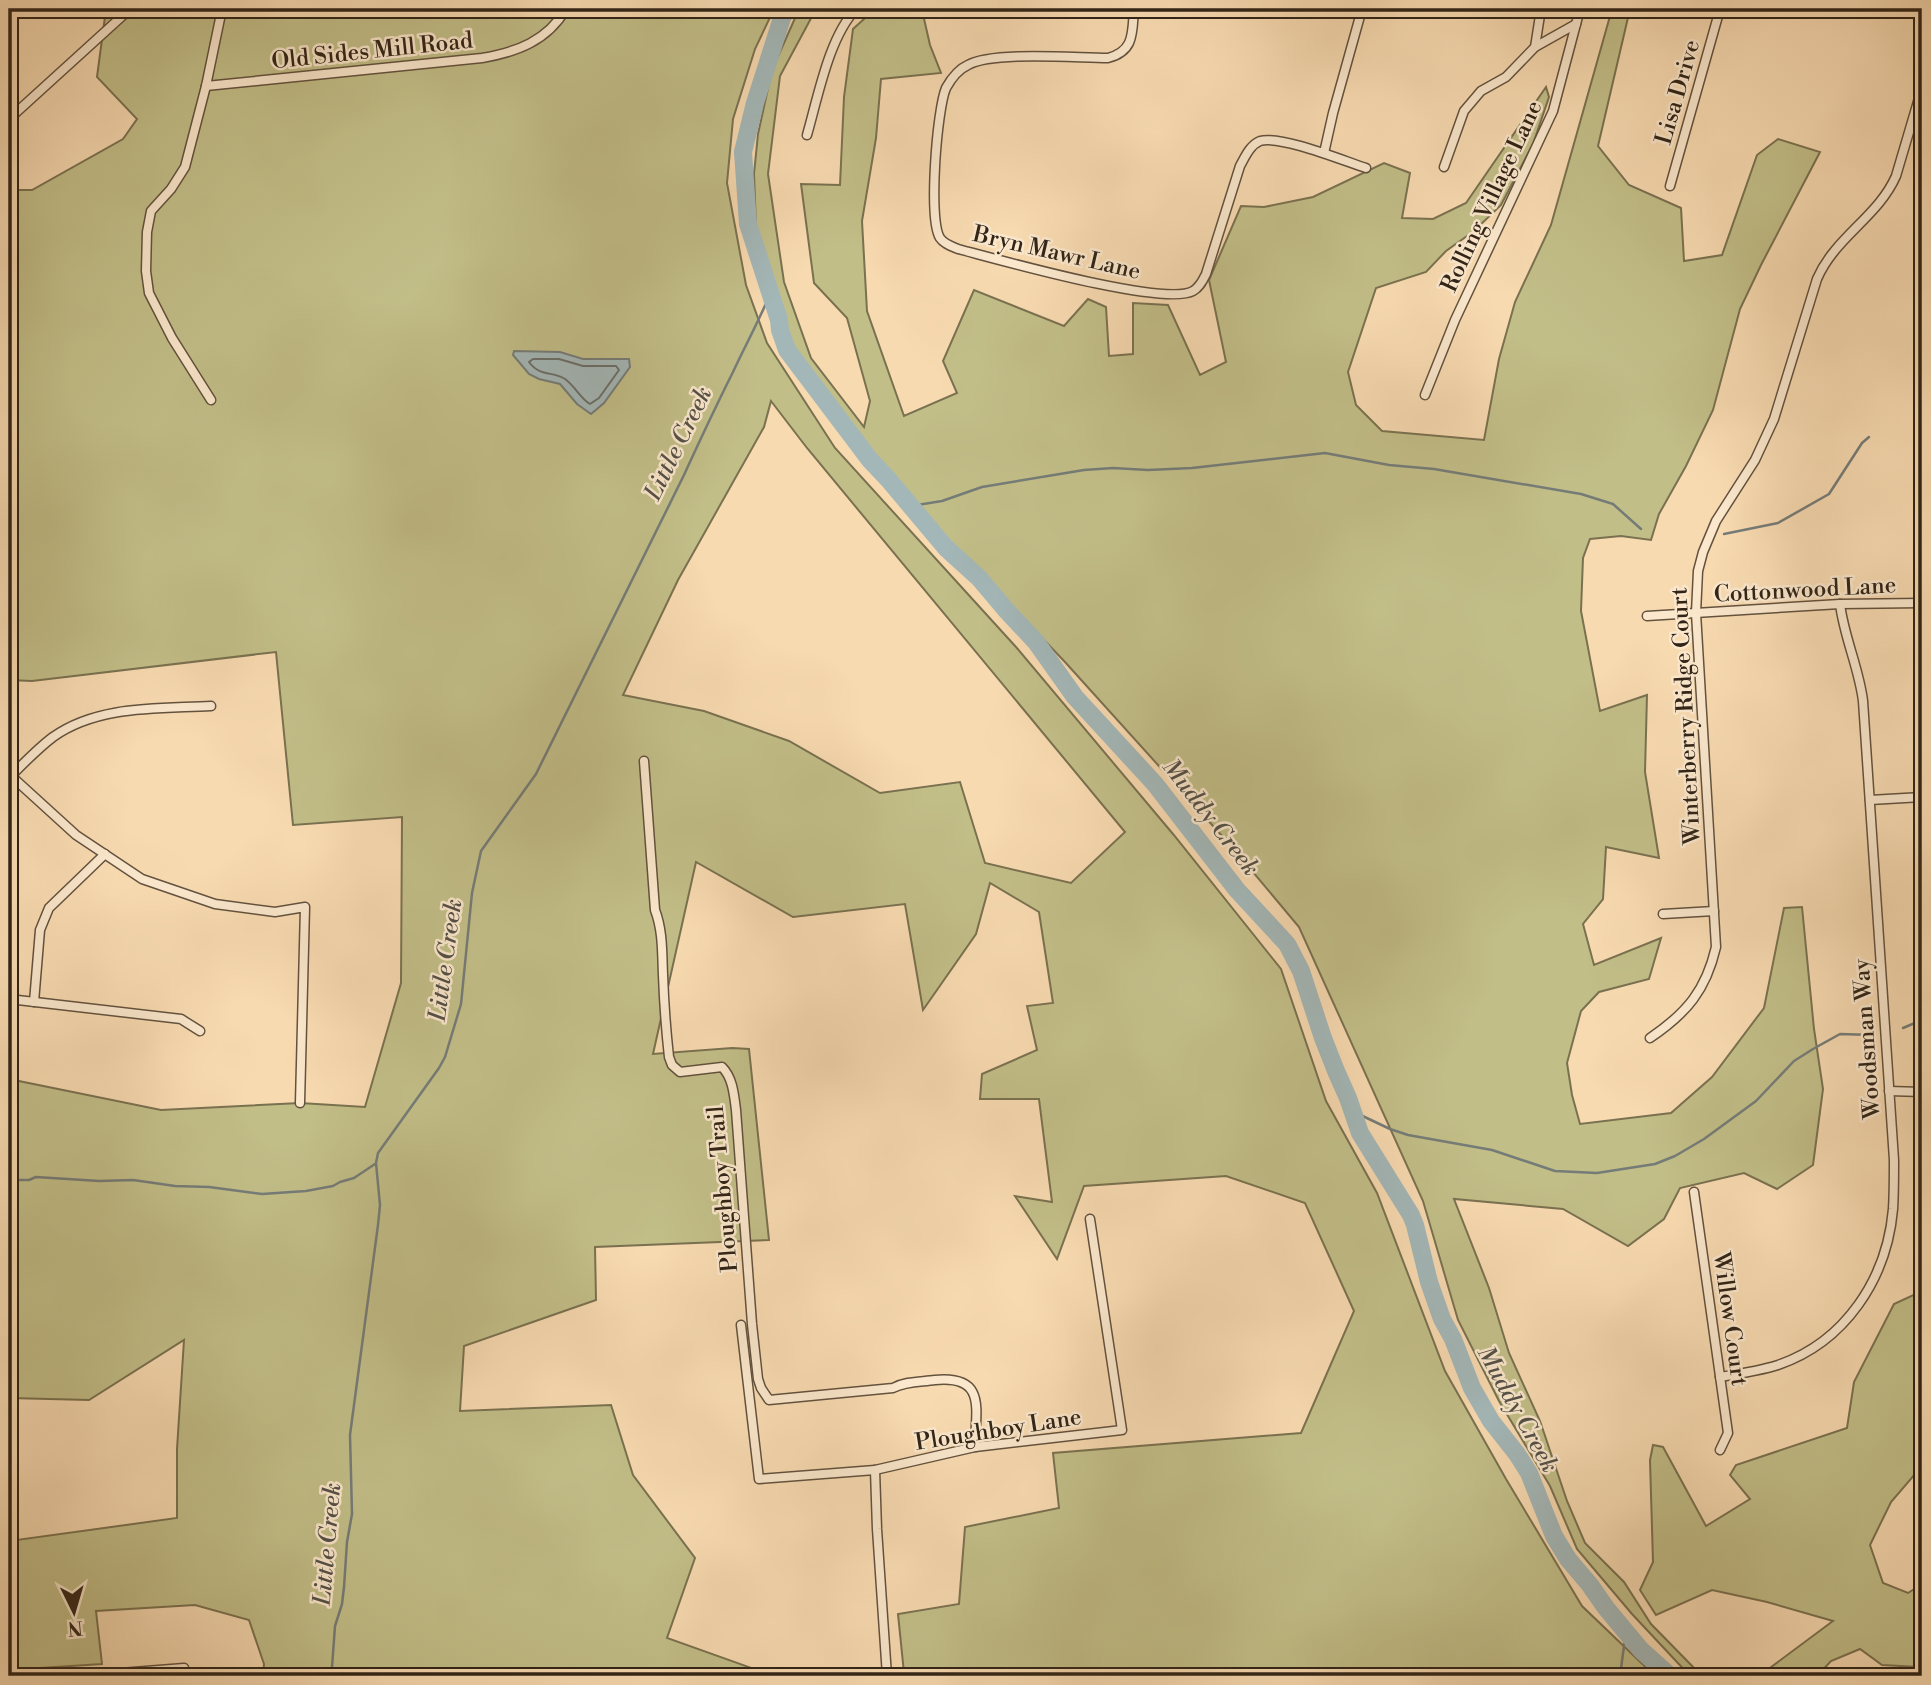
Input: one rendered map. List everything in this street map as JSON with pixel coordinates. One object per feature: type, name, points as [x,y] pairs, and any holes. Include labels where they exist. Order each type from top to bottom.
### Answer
[{"type":"street","points":[[9,119],[130,9]]},
{"type":"street","points":[[211,400],[157,310],[149,293],[146,271],[148,219],[155,204],[171,189],[185,167],[222,9]]},
{"type":"street","name":"Old Sides Mill Road","points":[[206,86],[508,54],[538,39],[558,22],[566,9]]},
{"type":"street","points":[[807,135],[833,45],[845,22],[856,9]]},
{"type":"street","name":"Bryn Mawr Lane","points":[[1134,9],[1131,40],[1116,56],[982,60],[963,68],[951,81],[941,108],[935,165],[934,217],[942,240],[958,249],[1091,282],[1146,292],[1186,293],[1196,289],[1206,274],[1237,177],[1251,147],[1257,142],[1296,145],[1366,168]]},
{"type":"street","points":[[1324,153],[1332,113],[1362,9]]},
{"type":"street","points":[[1535,47],[1541,9]]},
{"type":"street","name":"Rolling Village Lane","points":[[1425,395],[1455,320],[1553,111],[1580,9]]},
{"type":"street","name":"Lisa Drive","points":[[1670,186],[1720,9]]},
{"type":"street","points":[[1444,167],[1464,111],[1481,91],[1506,77],[1535,47],[1576,24]]},
{"type":"street","name":"Winterberry Ridge Court","points":[[1650,1038],[1689,1007],[1707,978],[1716,947],[1696,613],[1698,571],[1703,552],[1716,521],[1755,460],[1774,419],[1816,279],[1822,267],[1839,243],[1870,214],[1892,187],[1922,88]]},
{"type":"street","name":"Cottonwood Lane","points":[[1647,616],[1840,604],[1922,603]]},
{"type":"street","name":"Woodsman Way","points":[[1720,1377],[1765,1368],[1797,1356],[1816,1346],[1842,1325],[1867,1294],[1884,1254],[1893,1211],[1894,1160],[1861,685],[1842,621],[1840,604]]},
{"type":"street","points":[[211,706],[96,716],[74,724],[52,738],[10,776],[76,835],[142,879],[215,904],[275,912],[305,907],[300,1103]]},
{"type":"street","name":"Ploughboy Trail","points":[[644,761],[656,910],[660,922],[669,1058],[680,1072],[722,1067],[733,1089],[752,1324],[761,1388],[769,1400],[893,1388],[901,1384],[954,1380],[966,1383],[975,1395],[975,1447]]},
{"type":"street","points":[[1870,800],[1922,797]]},
{"type":"street","points":[[34,1002],[40,930],[49,908],[105,854]]},
{"type":"street","points":[[1663,915],[1714,911]]},
{"type":"street","points":[[9,999],[181,1019],[200,1031]]},
{"type":"street","points":[[1889,1091],[1922,1092]]},
{"type":"street","name":"Willow Court","points":[[1694,1192],[1728,1433],[1720,1450]]},
{"type":"street","name":"Ploughboy Lane","points":[[741,1325],[759,1479],[875,1469],[975,1447],[1122,1430],[1090,1219]]},
{"type":"street","points":[[875,1469],[887,1676]]},
{"type":"street","points":[[82,1676],[127,1675],[184,1668]]},
{"type":"shaded area","points":[[106,9],[774,9],[755,49],[733,119],[727,183],[746,285],[767,343],[835,448],[1016,647],[1173,834],[1281,969],[1326,1101],[1377,1193],[1445,1371],[1582,1606],[1655,1676],[953,1676],[904,1673],[898,1614],[959,1604],[965,1527],[1059,1508],[1053,1453],[1301,1433],[1354,1311],[1305,1203],[1226,1176],[1084,1186],[1057,1259],[1015,1196],[1052,1202],[1039,1099],[980,1099],[982,1074],[1037,1050],[1027,1006],[1053,1003],[1039,912],[990,883],[976,934],[923,1010],[905,904],[793,917],[696,862],[653,1054],[749,1049],[769,1240],[595,1247],[596,1300],[464,1346],[460,1411],[611,1405],[633,1475],[695,1558],[667,1638],[774,1676],[263,1676],[264,1664],[249,1620],[195,1605],[96,1611],[102,1664],[9,1670],[9,1541],[177,1518],[177,1449],[184,1340],[89,1400],[9,1398],[9,1079],[161,1110],[300,1103],[365,1107],[401,983],[402,817],[293,825],[276,652],[32,681],[9,680],[9,190],[32,190],[123,139],[137,119],[97,77]],"holes":[[[771,401],[1125,832],[1071,883],[985,863],[960,782],[880,793],[789,741],[704,711],[623,695],[678,580],[764,427]]]},
{"type":"shaded area","points":[[799,9],[816,9],[780,76],[768,174],[784,282],[811,358],[864,427],[870,401],[847,318],[814,283],[801,184],[840,185],[844,97],[853,29],[875,9],[924,9],[922,10],[930,45],[941,73],[881,79],[876,138],[862,221],[867,311],[904,416],[957,393],[943,361],[974,290],[1064,326],[1088,299],[1106,307],[1109,356],[1133,354],[1133,303],[1168,305],[1200,375],[1226,362],[1209,280],[1241,206],[1264,207],[1313,197],[1384,163],[1410,173],[1402,218],[1433,219],[1466,203],[1546,87],[1549,97],[1533,144],[1501,205],[1474,231],[1446,251],[1426,272],[1376,288],[1348,372],[1356,405],[1382,431],[1484,440],[1499,359],[1515,302],[1551,225],[1612,9],[1630,9],[1598,146],[1629,185],[1681,208],[1684,261],[1722,255],[1757,155],[1778,139],[1820,152],[1740,309],[1713,410],[1659,514],[1651,540],[1621,536],[1590,539],[1583,558],[1581,611],[1600,711],[1647,695],[1645,772],[1659,858],[1606,847],[1603,899],[1583,924],[1594,965],[1661,938],[1649,979],[1599,992],[1581,1011],[1567,1063],[1580,1124],[1671,1113],[1712,1077],[1764,1008],[1784,908],[1802,907],[1823,1089],[1813,1165],[1777,1189],[1744,1173],[1680,1188],[1664,1219],[1628,1246],[1563,1209],[1454,1199],[1489,1288],[1509,1353],[1540,1421],[1567,1501],[1585,1543],[1624,1582],[1651,1624],[1702,1676],[1690,1676],[1632,1614],[1577,1549],[1550,1486],[1499,1401],[1458,1320],[1423,1201],[1299,927],[1232,847],[1065,662],[923,513],[792,350],[756,227],[754,174],[758,134],[772,70]]},
{"type":"shaded area","points":[[1922,1291],[1922,1466],[1891,1502],[1870,1545],[1883,1583],[1908,1593],[1922,1584],[1922,1664],[1919,1667],[1882,1665],[1860,1649],[1831,1661],[1817,1676],[1759,1676],[1833,1621],[1712,1590],[1656,1615],[1640,1590],[1653,1562],[1650,1460],[1653,1445],[1663,1447],[1706,1526],[1750,1499],[1730,1475],[1736,1465],[1847,1428],[1854,1382],[1894,1304]]},
{"type":"water","points":[[514,351],[560,352],[583,359],[629,359],[630,367],[604,403],[591,414],[577,404],[560,384],[529,374],[513,355]]},
{"type":"waterway","name":"Muddy Creek","points":[[787,9],[755,103],[743,152],[748,224],[787,350],[870,460],[946,548],[979,578],[1036,642],[1075,697],[1155,784],[1237,890],[1287,944],[1301,971],[1323,1038],[1360,1133],[1411,1215],[1442,1319],[1453,1339],[1472,1388],[1491,1421],[1529,1473],[1554,1536],[1568,1559],[1641,1650],[1670,1676]]},
{"type":"waterway","name":"Little Creek","points":[[329,1676],[335,1626],[342,1604],[352,1514],[350,1435],[380,1205],[376,1163],[378,1153],[445,1057],[461,1004],[472,893],[481,851],[536,774],[770,294]]},
{"type":"waterway","points":[[1724,534],[1778,523],[1829,494],[1862,443],[1869,437]]},
{"type":"waterway","points":[[911,506],[942,501],[982,487],[1084,470],[1192,468],[1325,453],[1581,494],[1613,504],[1641,529]]},
{"type":"waterway","points":[[1903,1028],[1922,1020]]},
{"type":"waterway","points":[[1352,1111],[1408,1135],[1492,1150],[1555,1171],[1597,1173],[1655,1164],[1675,1156],[1704,1139],[1756,1101],[1794,1061],[1813,1049],[1840,1034],[1872,1035]]},
{"type":"waterway","points":[[9,1180],[29,1180],[36,1177],[133,1180],[262,1194],[333,1186],[354,1178],[375,1164]]},
{"type":"waterway","points":[[1620,1676],[1626,1631]]}]
